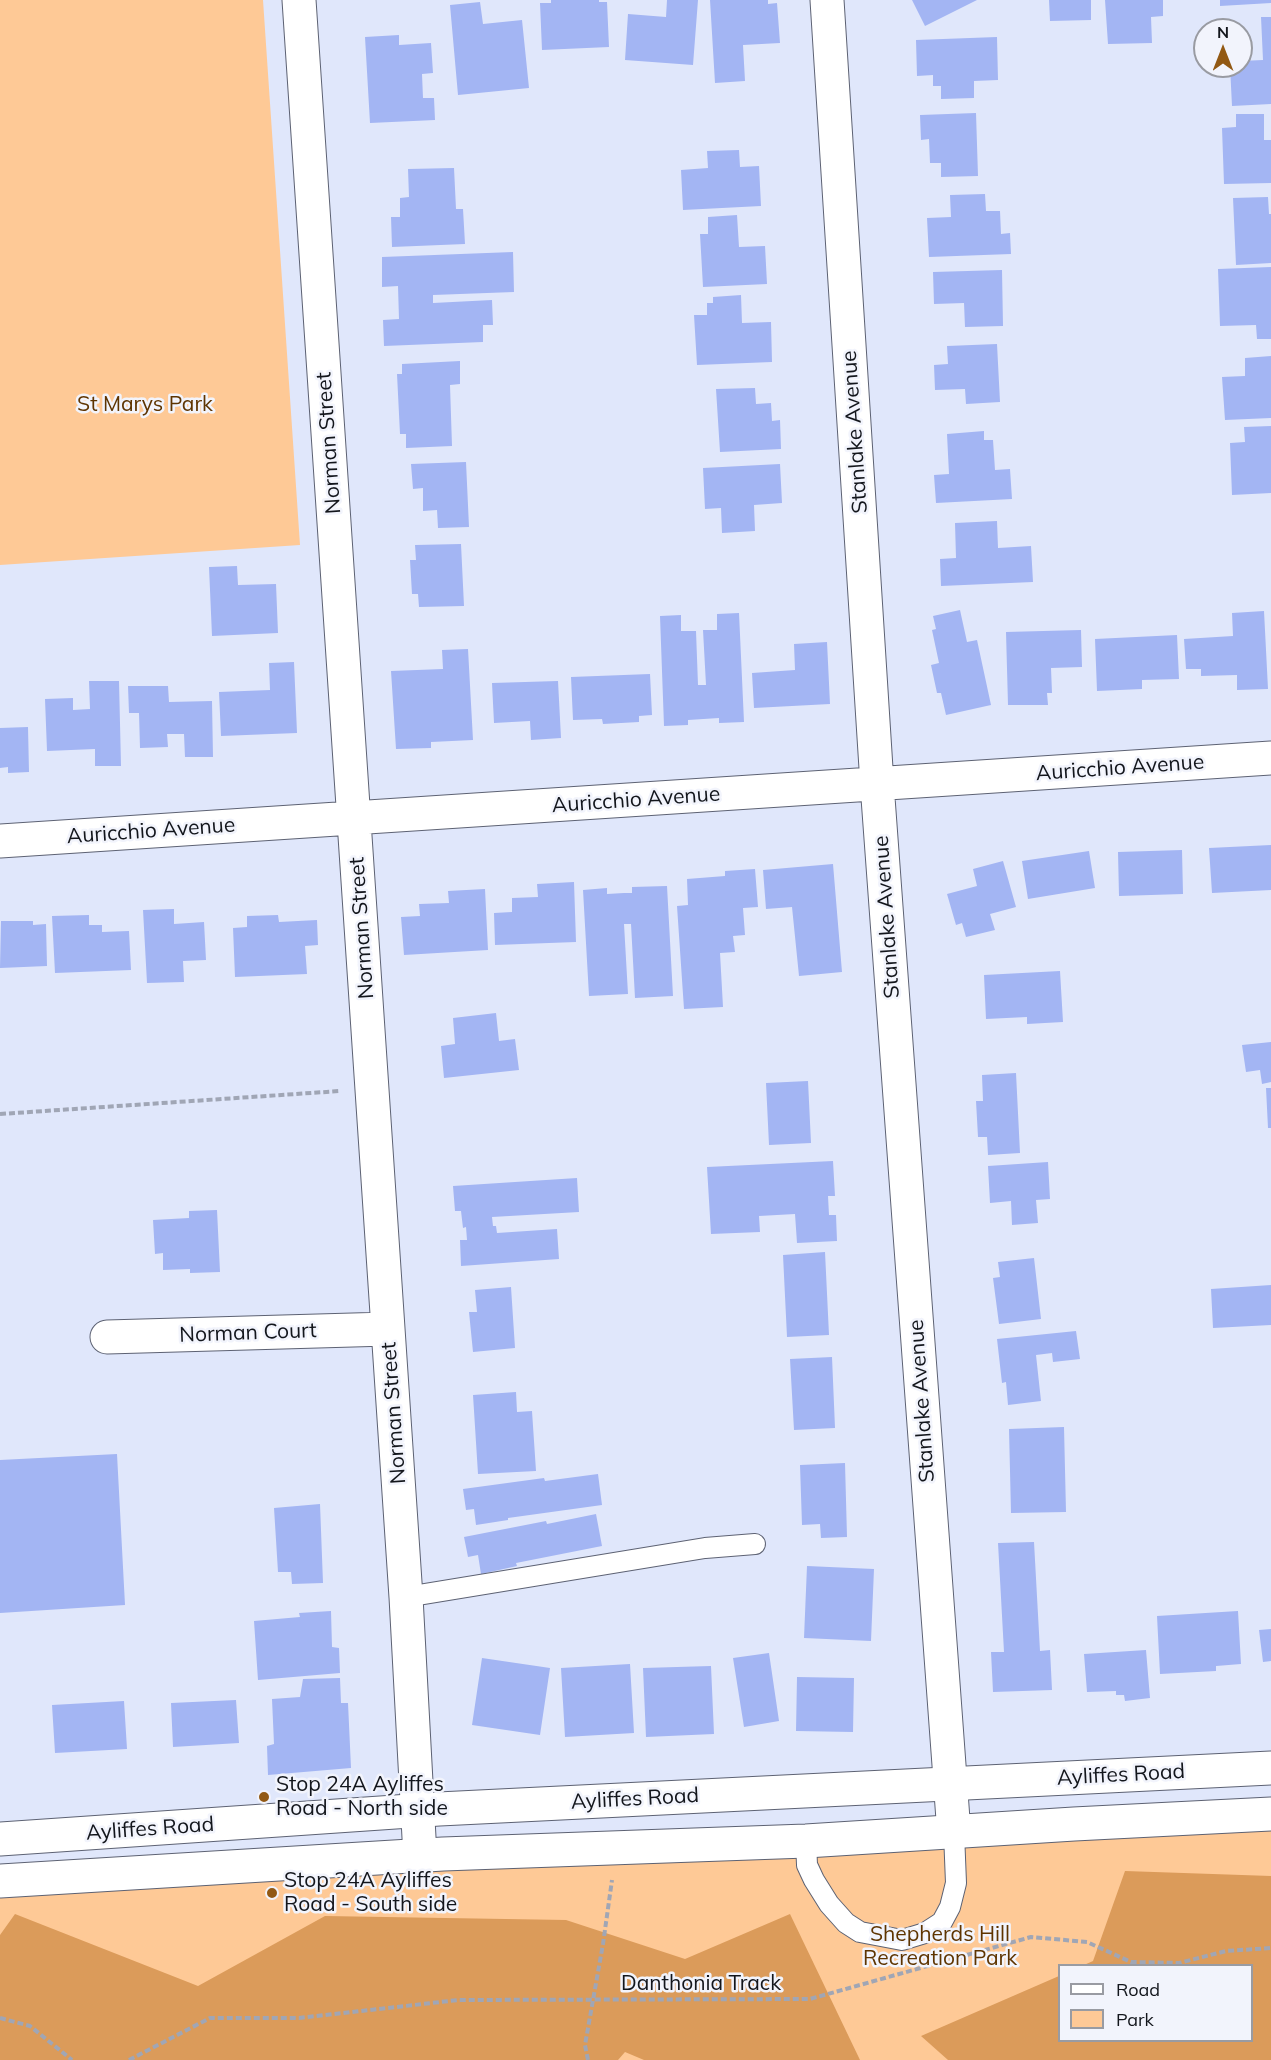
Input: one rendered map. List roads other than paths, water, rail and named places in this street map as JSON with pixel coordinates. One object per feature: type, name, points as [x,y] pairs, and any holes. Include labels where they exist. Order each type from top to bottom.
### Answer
[{"type":"street","name":"Norman Street","points":[[298,0],[373,1089],[406,1597],[420,1856]]},
{"type":"street","name":"Stanlake Avenue","points":[[827,0],[877,784],[954,1833]]},
{"type":"street","name":"Auricchio Avenue","points":[[0,841],[1271,758]]},
{"type":"street","name":"Norman Court","points":[[107,1337],[388,1329]]},
{"type":"street","name":"Ayliffes Road","points":[[0,1839],[417,1811],[1271,1768]]},
{"type":"street","name":"Ayliffes Road","points":[[0,1881],[420,1856],[806,1841],[1271,1814]]},
{"type":"lane","points":[[406,1597],[705,1548],[755,1544]]},
{"type":"lane","points":[[806,1841],[807,1865],[814,1880],[829,1904],[846,1923],[860,1932],[902,1940],[925,1933],[942,1922],[950,1907],[956,1883],[954,1833]]},
{"type":"place","name":"Stop 24A Ayliffes Road - North side","points":[[264,1797]]},
{"type":"place","name":"Stop 24A Ayliffes Road - South side","points":[[272,1893]]},
{"type":"park label","name":"St Marys Park","points":[[145,405]]},
{"type":"park label","name":"Shepherds Hill Recreation Park","points":[[940,1947]]}]
